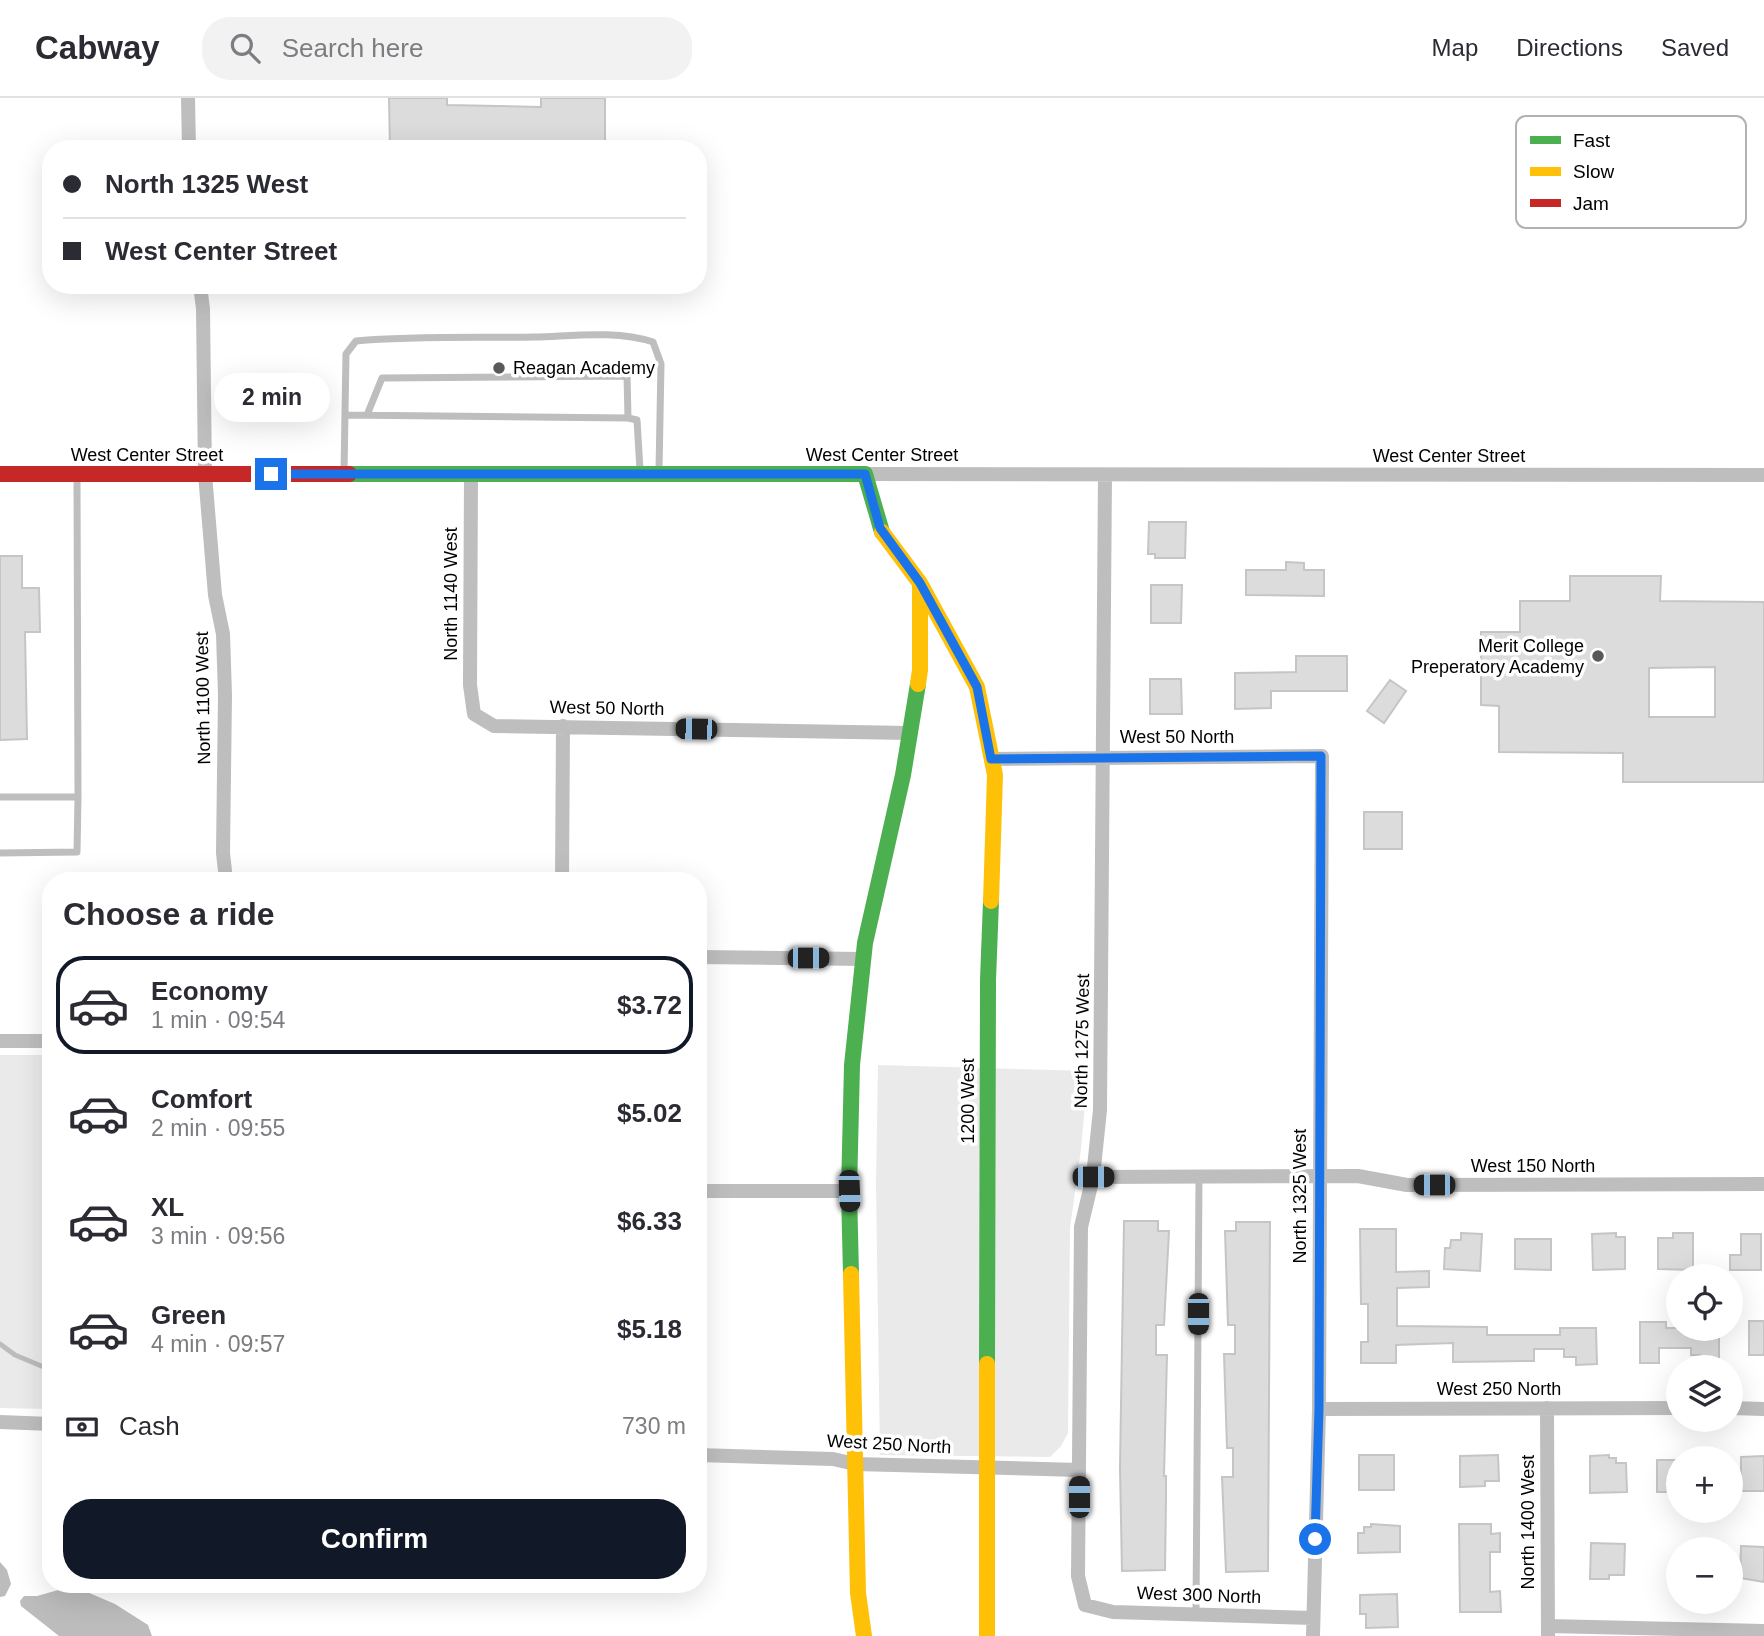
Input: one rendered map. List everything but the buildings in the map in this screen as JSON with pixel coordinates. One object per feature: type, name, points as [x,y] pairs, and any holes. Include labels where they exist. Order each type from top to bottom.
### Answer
[{"type":"street","points":[[188,98],[189,140]]},
{"type":"street","name":"North 1100 West","points":[[201,294],[205,474],[215,595],[223,634],[225,872]]},
{"type":"street","name":"West Center Street","points":[[0,474],[1764,475]]},
{"type":"street","name":"North 1140 West","points":[[471,474],[470,685],[474,714]]},
{"type":"street","name":"1200 West","points":[[865,474],[880,528],[920,583],[977,687],[995,775],[988,993],[987,1636]]},
{"type":"street","name":"North 1275 West","points":[[1084,1605],[1078,1576],[1081,1227],[1093,1177],[1100,1110],[1105,475]]},
{"type":"street","points":[[864,1636],[858,1593],[849,1191],[852,1065],[865,943],[903,775],[920,670],[920,583]]},
{"type":"street","name":"West 50 North","points":[[474,714],[494,726],[910,733]]},
{"type":"street","points":[[562,872],[563,726]]},
{"type":"street","name":"West 50 North","points":[[991,759],[1321,756]]},
{"type":"street","name":"North 1325 West","points":[[1313,1636],[1319,1409],[1321,756]]},
{"type":"street","points":[[707,957],[863,959]]},
{"type":"street","points":[[0,1041],[42,1041]]},
{"type":"street","name":"West 150 North","points":[[1093,1177],[1358,1176],[1407,1185],[1764,1184]]},
{"type":"street","points":[[707,1191],[849,1191]]},
{"type":"street","name":"North 1400 West","points":[[1547,1408],[1548,1631]]},
{"type":"street","name":"West 250 North","points":[[1319,1409],[1666,1408]]},
{"type":"street","points":[[1743,1408],[1764,1409]]},
{"type":"street","points":[[0,1422],[42,1424]]},
{"type":"street","name":"West 250 North","points":[[707,1455],[833,1459],[855,1464],[1079,1470]]},
{"type":"street","name":"West 300 North","points":[[1084,1605],[1113,1612],[1313,1618]]},
{"type":"street","points":[[1548,1631],[1764,1631]]},
{"type":"lane","points":[[344,474],[346,354],[356,341],[389,338],[635,337],[653,342],[661,363],[659,474]]},
{"type":"lane","points":[[367,415],[382,378],[627,376],[628,418]]},
{"type":"lane","points":[[345,415],[628,418],[637,421],[640,474]]},
{"type":"lane","points":[[0,853],[77,852],[77,474]]},
{"type":"lane","points":[[0,797],[78,797]]},
{"type":"lane","points":[[1196,1615],[1199,1177]]},
{"type":"shaded area","points":[[0,1055],[42,1055],[42,1409],[0,1408]]},
{"type":"shaded area","points":[[878,1065],[1088,1071],[1070,1228],[1068,1433],[1061,1446],[1050,1457],[880,1455],[876,1185]]},
{"type":"shaded area","points":[[0,1562],[7,1570],[11,1584],[5,1596],[0,1597]]},
{"type":"shaded area","points":[[48,1593],[89,1593],[115,1604],[148,1625],[152,1636],[59,1636],[21,1606],[20,1601],[24,1596]]},
{"type":"waterway","points":[[0,1344],[15,1355],[42,1366]]},
{"type":"traffic: fast","points":[[349,474],[865,474],[882,532]]},
{"type":"traffic: fast","points":[[851,1274],[849,1191],[852,1065],[865,943],[903,775],[918,684]]},
{"type":"traffic: fast","points":[[987,1364],[988,980],[991,901]]},
{"type":"traffic: slow","points":[[882,532],[920,583],[977,687],[995,775],[991,901]]},
{"type":"traffic: slow","points":[[918,684],[920,585]]},
{"type":"traffic: slow","points":[[851,1274],[858,1593],[864,1636]]},
{"type":"traffic: slow","points":[[987,1364],[987,1636]]},
{"type":"traffic: jam","points":[[0,474],[349,474]]},
{"type":"place","name":"Reagan Academy","points":[[499,368]]},
{"type":"place","name":"Merit College Preperatory Academy","points":[[1598,656]]},
{"type":"route","points":[[271,474],[865,474],[880,528],[920,583],[977,687],[991,759],[1321,756],[1319,1409],[1315,1539]]}]
